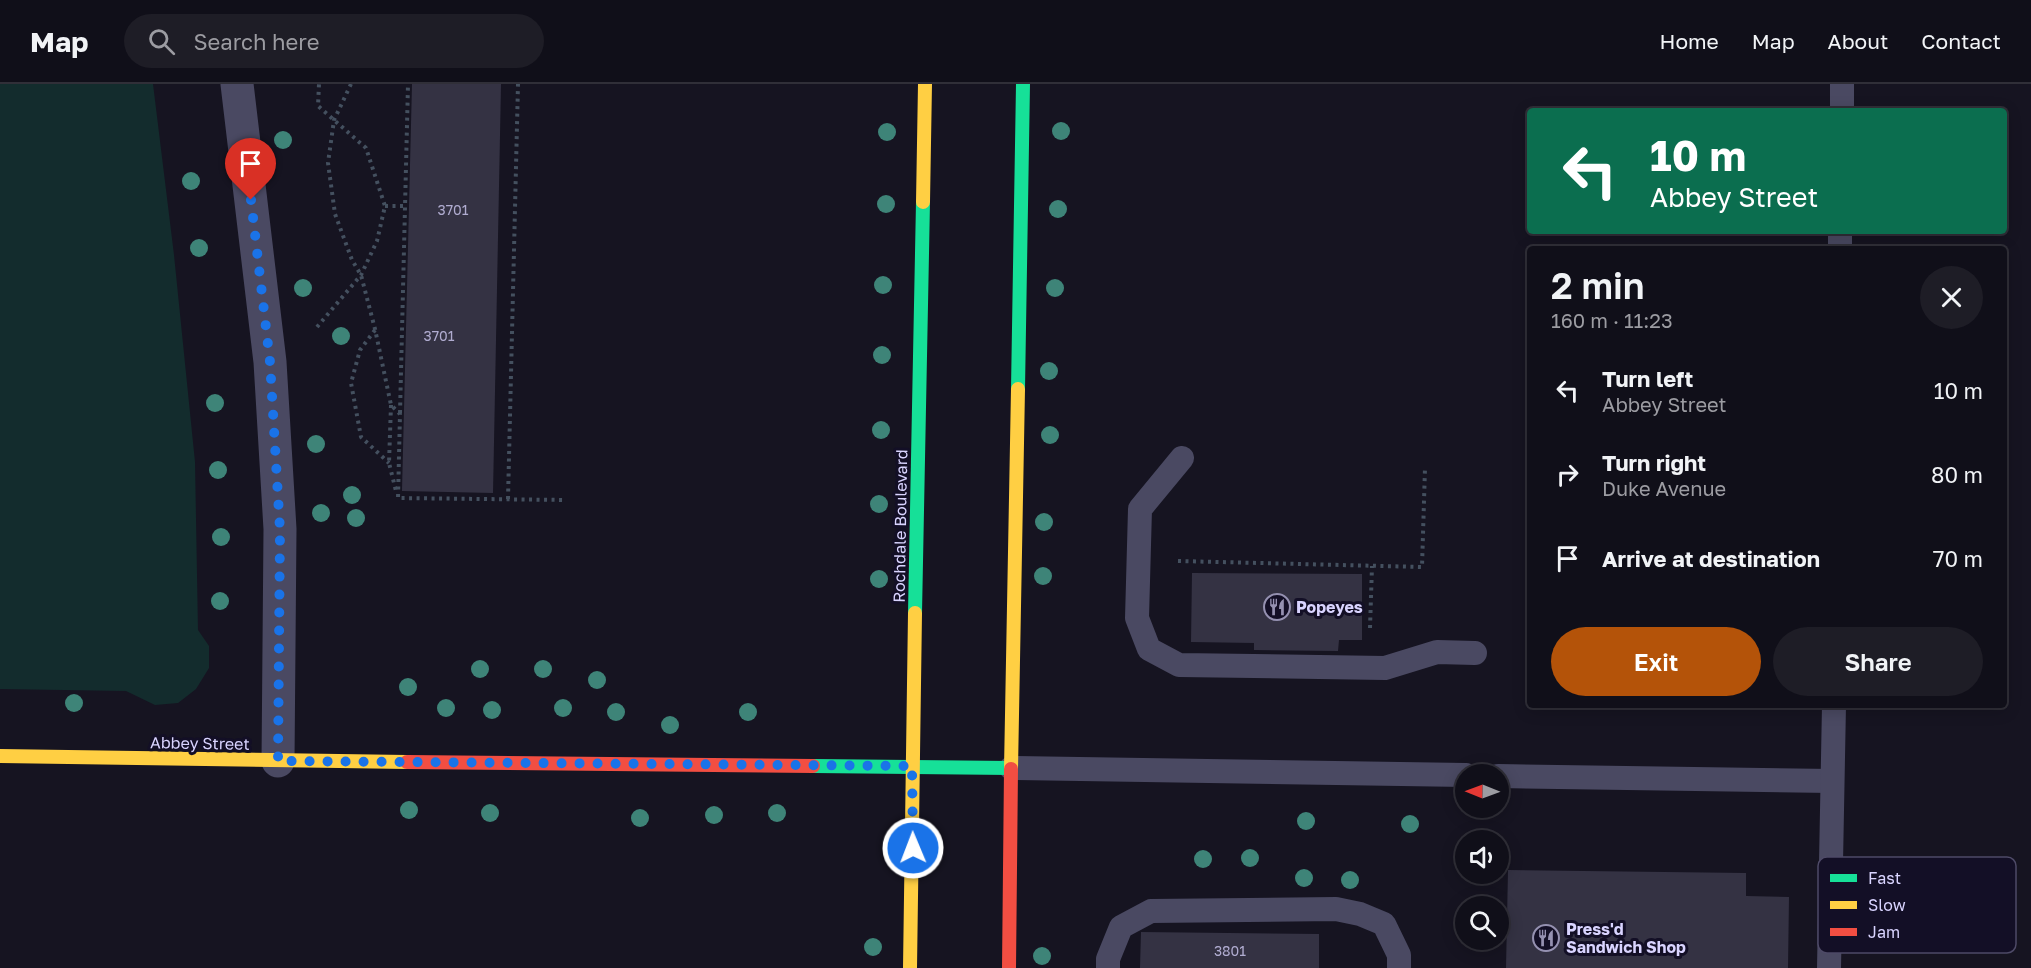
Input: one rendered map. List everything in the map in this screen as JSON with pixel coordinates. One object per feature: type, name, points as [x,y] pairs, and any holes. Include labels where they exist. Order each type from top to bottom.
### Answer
[{"type":"street","points":[[237,84],[270,362],[280,530],[278,761]]},
{"type":"street","name":"Rochdale Boulevard","points":[[910,968],[925,84]]},
{"type":"street","points":[[1009,968],[1023,84]]},
{"type":"street","name":"Abbey Street","points":[[0,756],[1011,768]]},
{"type":"lane","points":[[1842,84],[1842,108]]},
{"type":"lane","points":[[1182,458],[1140,509],[1137,618],[1149,650],[1179,665],[1385,668],[1437,652],[1475,652]]},
{"type":"lane","points":[[1831,857],[1834,708]]},
{"type":"lane","points":[[1011,768],[1455,775]]},
{"type":"lane","points":[[1509,776],[1832,781]]},
{"type":"lane","points":[[1108,968],[1108,959],[1121,927],[1151,911],[1336,909],[1360,914],[1384,924],[1399,955],[1399,968]]},
{"type":"lane","points":[[1829,953],[1829,968]]},
{"type":"path","points":[[317,327],[361,275],[377,241],[385,206],[366,148],[318,106],[319,84]]},
{"type":"path","points":[[351,84],[334,120],[328,163],[335,214],[352,260],[361,275],[391,405],[389,463],[398,498]]},
{"type":"path","points":[[398,498],[408,84]]},
{"type":"path","points":[[508,499],[518,84]]},
{"type":"path","points":[[385,206],[405,206]]},
{"type":"path","points":[[375,329],[360,350],[351,383],[361,437],[389,463]]},
{"type":"path","points":[[391,405],[400,414]]},
{"type":"path","points":[[1178,551],[1178,562],[1422,567],[1425,468]]},
{"type":"path","points":[[398,498],[565,500]]},
{"type":"path","points":[[1370,630],[1372,566]]},
{"type":"green space","points":[[0,84],[153,84],[174,255],[195,462],[198,630],[209,646],[209,668],[196,689],[178,703],[155,705],[126,691],[0,689]]},
{"type":"building","points":[[412,84],[501,84],[493,493],[402,491]]},
{"type":"building","name":"Popeyes","points":[[1192,573],[1362,574],[1362,640],[1339,640],[1338,651],[1254,650],[1254,643],[1191,642]]},
{"type":"building","points":[[1509,870],[1746,873],[1746,896],[1789,897],[1788,968],[1506,968],[1506,950],[1509,950]]},
{"type":"building","points":[[1141,932],[1319,934],[1319,968],[1140,968]]},
{"type":"traffic: fast","points":[[1018,389],[1023,84]]},
{"type":"traffic: fast","points":[[915,613],[923,202]]},
{"type":"traffic: fast","points":[[813,766],[1011,768]]},
{"type":"traffic: slow","points":[[923,202],[925,84]]},
{"type":"traffic: slow","points":[[1011,769],[1018,389]]},
{"type":"traffic: slow","points":[[910,968],[915,613]]},
{"type":"traffic: slow","points":[[0,756],[407,762]]},
{"type":"traffic: jam","points":[[407,762],[813,766]]},
{"type":"traffic: jam","points":[[1009,968],[1011,769]]},
{"type":"place","name":"Popeyes","points":[[1277,607]]},
{"type":"place","name":"Press'd Sandwich Shop","points":[[1546,938]]},
{"type":"route","points":[[251,200],[270,362],[280,530],[278,761],[912,766],[913,848]]}]
